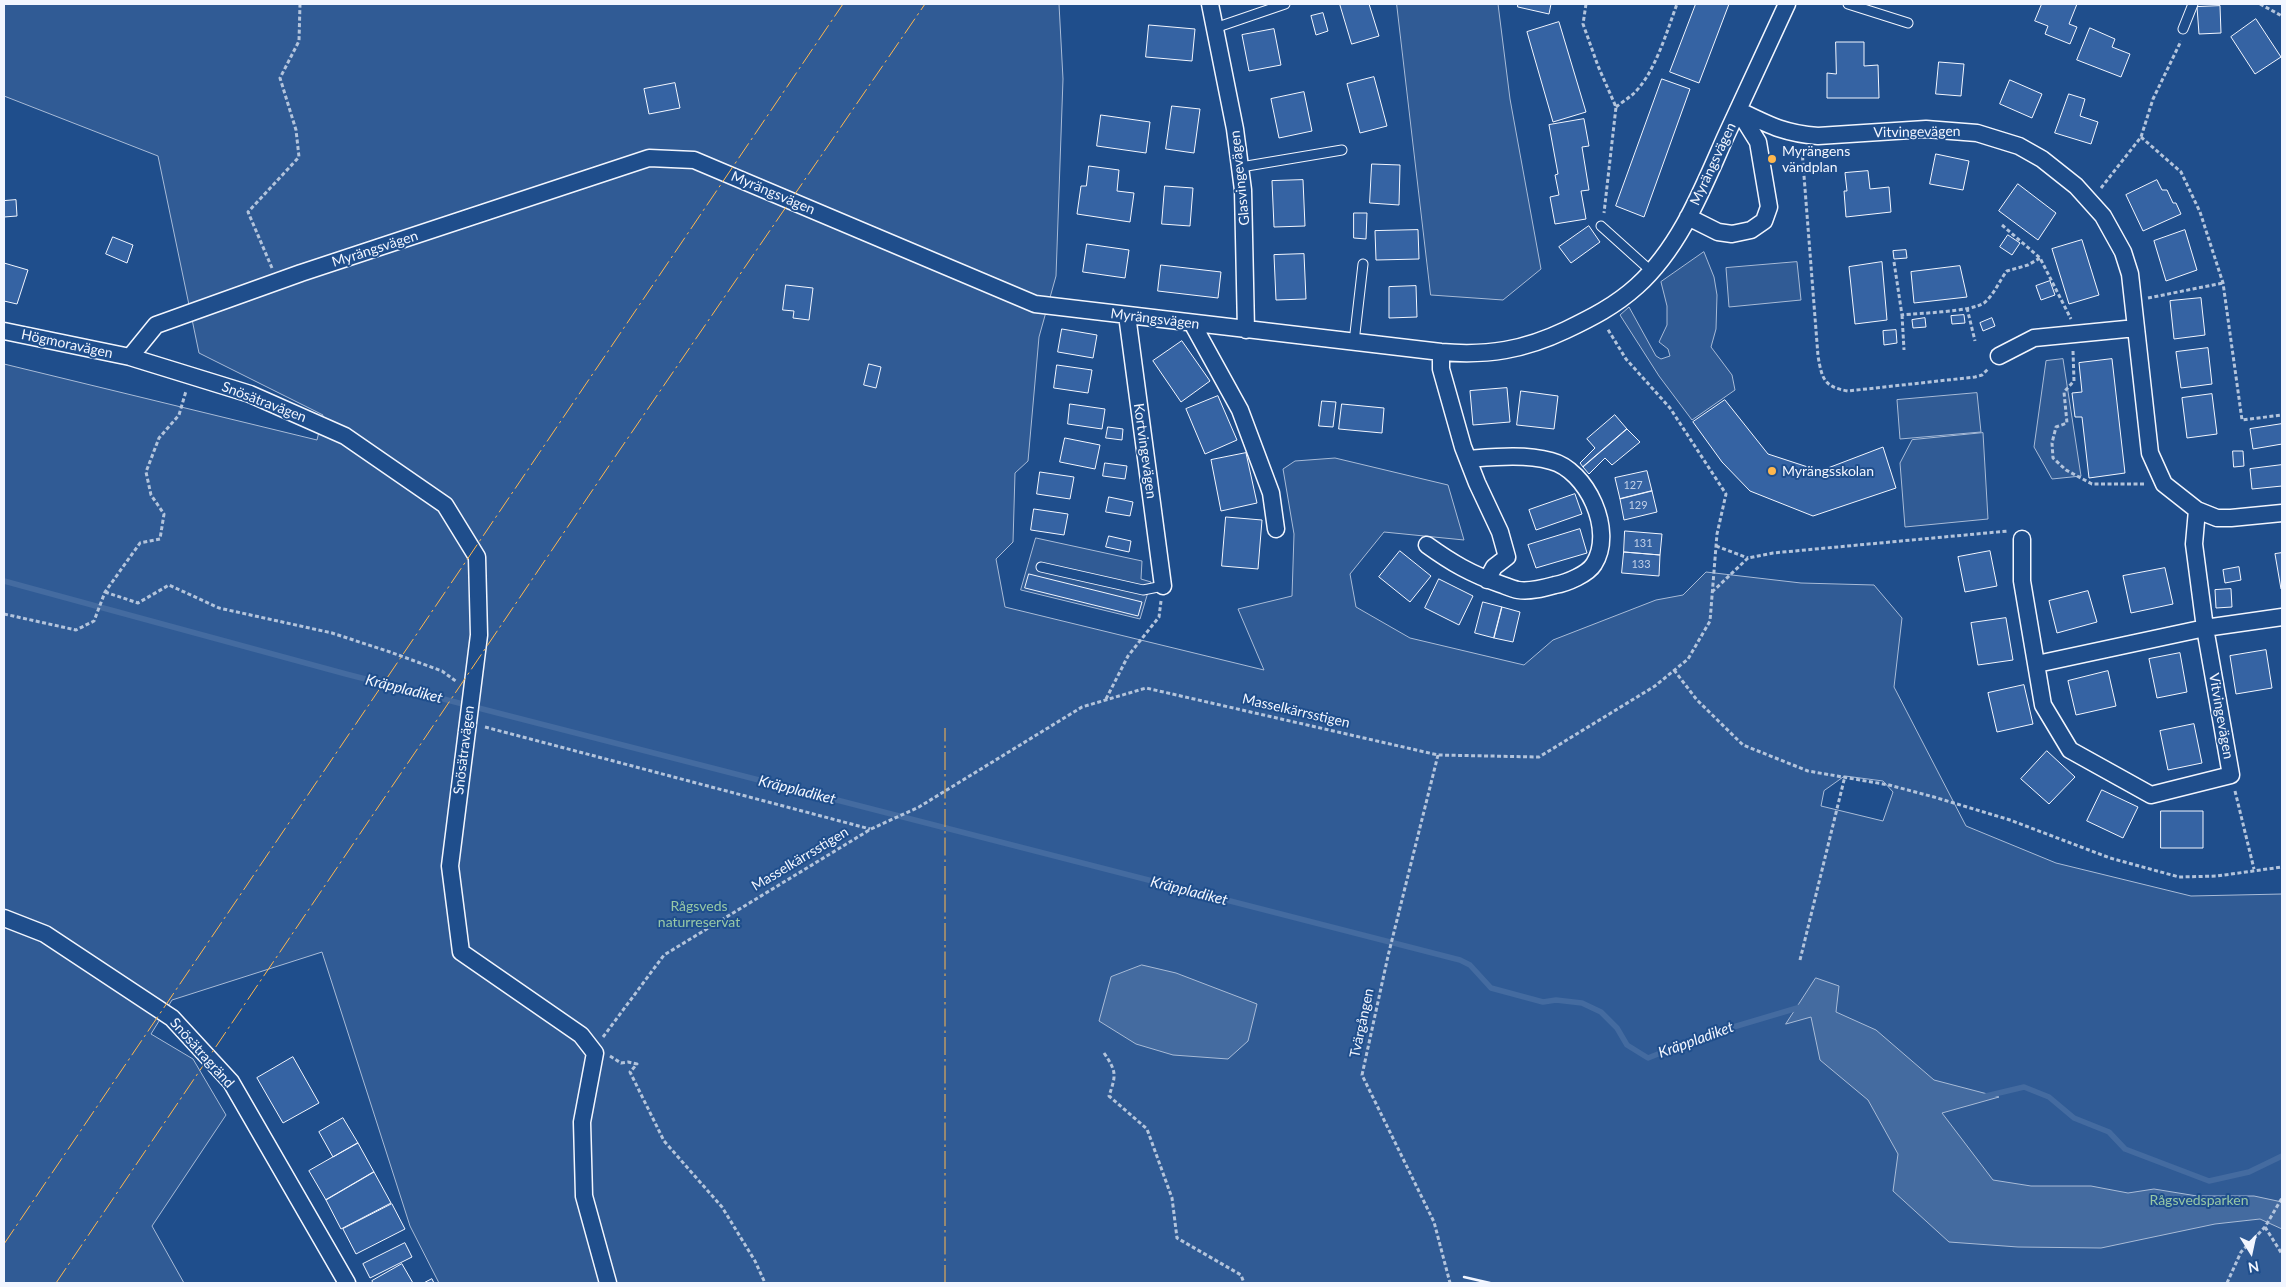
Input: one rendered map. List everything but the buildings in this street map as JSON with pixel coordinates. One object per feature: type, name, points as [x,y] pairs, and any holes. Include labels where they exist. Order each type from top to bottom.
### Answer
[{"type":"street","name":"Glasvingevägen","points":[[1210,4],[1228,86],[1241,167],[1246,262],[1246,330]]},
{"type":"street","name":"Myrängsvägen","points":[[130,357],[156,324],[649,158],[694,160],[1036,304],[1192,324],[1441,352],[1472,355],[1510,350],[1546,339],[1599,314],[1636,286],[1651,271],[1679,234],[1688,217],[1787,4]]},
{"type":"street","name":"Myrängsvägen","points":[[1688,217],[1718,232],[1732,234],[1751,230],[1764,221],[1768,207],[1758,142],[1738,110]]},
{"type":"street","name":"Vitvingevägen","points":[[1738,110],[1780,131],[1800,135],[1818,136],[1926,129],[1977,133],[2019,146],[2042,159],[2076,186],[2103,216],[2123,252],[2130,274],[2134,300],[2150,453],[2164,484],[2197,510],[2217,518],[2282,513]]},
{"type":"street","name":"Kortvingevägen","points":[[1127,315],[1164,586]]},
{"type":"street","points":[[1192,324],[1240,410],[1271,493],[1276,529]]},
{"type":"street","points":[[2000,356],[2034,338],[2136,328]]},
{"type":"street","name":"Högmoravägen","points":[[4,331],[130,357]]},
{"type":"street","points":[[1441,352],[1441,369],[1468,459],[1500,532],[1507,557],[1494,567],[1487,580]]},
{"type":"street","name":"Snösätravägen","points":[[130,357],[250,394],[345,436],[445,505],[477,557],[479,635],[450,866],[461,952],[581,1035],[595,1053]]},
{"type":"street","points":[[1427,545],[1458,567],[1487,580],[1518,590],[1538,589],[1568,583],[1594,564],[1600,547],[1601,526],[1596,508],[1586,489],[1573,472],[1552,461],[1498,456],[1468,459]]},
{"type":"street","name":"Vitvingevägen","points":[[2022,539],[2022,581],[2043,705],[2070,750],[2151,795],[2231,776],[2205,628],[2194,544],[2197,510]]},
{"type":"street","points":[[2037,664],[2205,628],[2282,617]]},
{"type":"street","name":"Snösätragränd","points":[[4,918],[45,934],[172,1018],[231,1082],[347,1283]]},
{"type":"street","points":[[595,1053],[582,1122],[584,1196],[608,1283]]},
{"type":"lane","points":[[1215,28],[1285,4]]},
{"type":"lane","points":[[1848,4],[1908,22]]},
{"type":"lane","points":[[2183,29],[2193,4]]},
{"type":"lane","points":[[1241,167],[1342,150]]},
{"type":"lane","points":[[1602,226],[1651,271]]},
{"type":"lane","points":[[1354,342],[1363,264]]},
{"type":"lane","points":[[1041,567],[1143,590],[1164,586]]},
{"type":"path","points":[[278,282],[248,212],[299,157],[296,130],[280,78],[299,41],[300,4]]},
{"type":"path","points":[[1586,4],[1583,24],[1598,66],[1616,107],[1602,226]]},
{"type":"path","points":[[1616,107],[1633,94],[1646,77],[1665,37],[1677,4]]},
{"type":"path","points":[[2260,4],[2282,16]]},
{"type":"path","points":[[2090,202],[2141,137],[2153,99],[2183,37],[2183,29]]},
{"type":"path","points":[[1800,135],[1818,356],[1821,376],[1826,383],[1837,390],[1848,391],[1975,377],[1982,375],[2000,356]]},
{"type":"path","points":[[2141,137],[2181,172],[2200,212],[2224,283],[2242,420],[2282,415]]},
{"type":"path","points":[[2002,225],[2040,258],[2075,335],[2074,382],[2064,392],[2067,423],[2056,427],[2052,443],[2053,458],[2066,470],[2092,484],[2164,484]]},
{"type":"path","points":[[1902,315],[1967,308],[1982,304],[1992,296],[2007,271],[2028,265],[2040,258]]},
{"type":"path","points":[[1894,262],[1902,315],[1904,350]]},
{"type":"path","points":[[2134,300],[2224,283]]},
{"type":"path","points":[[1967,308],[1976,341]]},
{"type":"path","name":"Masselkärrsstigen","points":[[595,1053],[606,1032],[664,955],[871,829],[919,807],[1082,707],[1146,688],[1438,755],[1539,757],[1655,686],[1688,659],[1710,620],[1716,546],[1726,494],[1670,408],[1626,359],[1599,314]]},
{"type":"path","points":[[4,614],[76,630],[94,621],[105,592],[140,543],[160,539],[164,514],[151,495],[146,472],[160,438],[179,415],[190,376]]},
{"type":"path","points":[[1716,546],[1748,558],[1773,553],[2007,530],[2022,539]]},
{"type":"path","points":[[1712,592],[1748,558]]},
{"type":"path","points":[[105,592],[138,603],[169,585],[219,608],[332,633],[390,652],[442,672],[471,692]]},
{"type":"path","points":[[1106,700],[1128,656],[1159,617],[1164,586]]},
{"type":"path","points":[[1674,670],[1696,700],[1743,745],[1808,771],[1845,776],[1934,797],[2010,820],[2110,858],[2179,877],[2216,876],[2254,869],[2282,867]]},
{"type":"path","points":[[468,723],[871,829]]},
{"type":"path","name":"Tvärgången","points":[[1438,755],[1388,956],[1362,1075],[1434,1222],[1450,1283]]},
{"type":"path","points":[[1800,960],[1845,776]]},
{"type":"path","points":[[2231,776],[2254,869]]},
{"type":"path","points":[[595,1053],[610,1056],[621,1063],[637,1064],[630,1072],[664,1140],[722,1207],[755,1261],[765,1283]]},
{"type":"path","points":[[1104,1053],[1113,1067],[1115,1075],[1109,1096],[1147,1129],[1172,1198],[1177,1238],[1242,1275],[1244,1283]]},
{"type":"path","points":[[2227,1283],[2241,1252],[2265,1227],[2282,1198]]},
{"type":"path","points":[[2265,1227],[2282,1254]]},
{"type":"shaded area","name":"Rågsveds naturreservat","points":[[4,4],[1059,4],[1063,79],[1056,276],[1039,337],[1028,461],[1015,473],[1013,542],[996,559],[1005,607],[1264,670],[1238,609],[1292,596],[1294,534],[1283,469],[1295,461],[1335,458],[1448,485],[1464,540],[1384,532],[1350,574],[1356,607],[1410,638],[1524,665],[1553,640],[1656,600],[1683,595],[1706,572],[1801,583],[1874,585],[1902,618],[1894,687],[1966,826],[2056,863],[2191,896],[2282,894],[2282,1283],[439,1283],[410,1226],[322,952],[172,1000],[151,1034],[193,1059],[226,1115],[152,1226],[184,1283],[4,1283],[4,364],[317,440],[323,415],[199,353],[158,156],[4,96]],"holes":[[[1845,776],[1883,781],[1893,792],[1883,821],[1821,806],[1824,791]]]},
{"type":"shaded area","points":[[1397,4],[1498,4],[1510,99],[1541,269],[1503,300],[1431,295]]},
{"type":"shaded area","points":[[1704,252],[1714,277],[1717,295],[1716,329],[1711,347],[1732,375],[1735,390],[1692,420],[1659,376],[1620,315],[1629,307],[1656,356],[1661,359],[1670,356],[1668,349],[1659,342],[1667,325],[1667,306],[1661,282]]},
{"type":"shaded area","points":[[1797,262],[1801,300],[1729,307],[1726,268]]},
{"type":"shaded area","points":[[2063,359],[2081,476],[2052,479],[2034,447],[2046,361]]},
{"type":"shaded area","points":[[1977,393],[1981,432],[1900,439],[1897,400]]},
{"type":"shaded area","points":[[1983,433],[1988,519],[1905,527],[1900,463],[1912,440]]},
{"type":"shaded area","points":[[1036,538],[1142,561],[1141,579],[1151,582],[1140,619],[1021,590]]},
{"type":"shaded area","points":[[1142,965],[1176,973],[1257,1004],[1248,1041],[1228,1059],[1173,1055],[1136,1044],[1099,1021],[1111,977]]},
{"type":"shaded area","points":[[1816,978],[1839,986],[1836,1012],[1876,1030],[1934,1080],[1999,1097],[1942,1113],[1993,1180],[2031,1186],[2091,1186],[2128,1193],[2154,1189],[2197,1196],[2254,1196],[2282,1202],[2282,1229],[2260,1219],[2215,1224],[2101,1248],[2018,1247],[1949,1242],[1893,1191],[1898,1154],[1868,1100],[1820,1060],[1811,1017],[1786,1024]]},
{"type":"waterway","name":"Kräppladiket","points":[[4,581],[346,674],[1460,960],[1470,965],[1491,988],[1543,1002],[1556,1000],[1582,1003],[1601,1012],[1617,1028],[1627,1045],[1648,1058],[1703,1036],[1804,1006]]},
{"type":"waterway","name":"Kräppladiket","points":[[1986,1096],[2024,1087],[2049,1097],[2074,1118],[2109,1132],[2125,1149],[2209,1181],[2249,1172],[2282,1156]]},
{"type":"wall","points":[[1464,1277],[1490,1283]]},
{"type":"power","points":[[4,1244],[843,4]]},
{"type":"power","points":[[56,1283],[619,451],[925,4]]},
{"type":"power","points":[[945,728],[945,1283]]},
{"type":"place","name":"Myrängens vändplan","points":[[1772,159]]},
{"type":"place","name":"Myrängsskolan","points":[[1772,471]]},
{"type":"park label","name":"Rågsvedsparken","points":[[2199,1200]]}]
